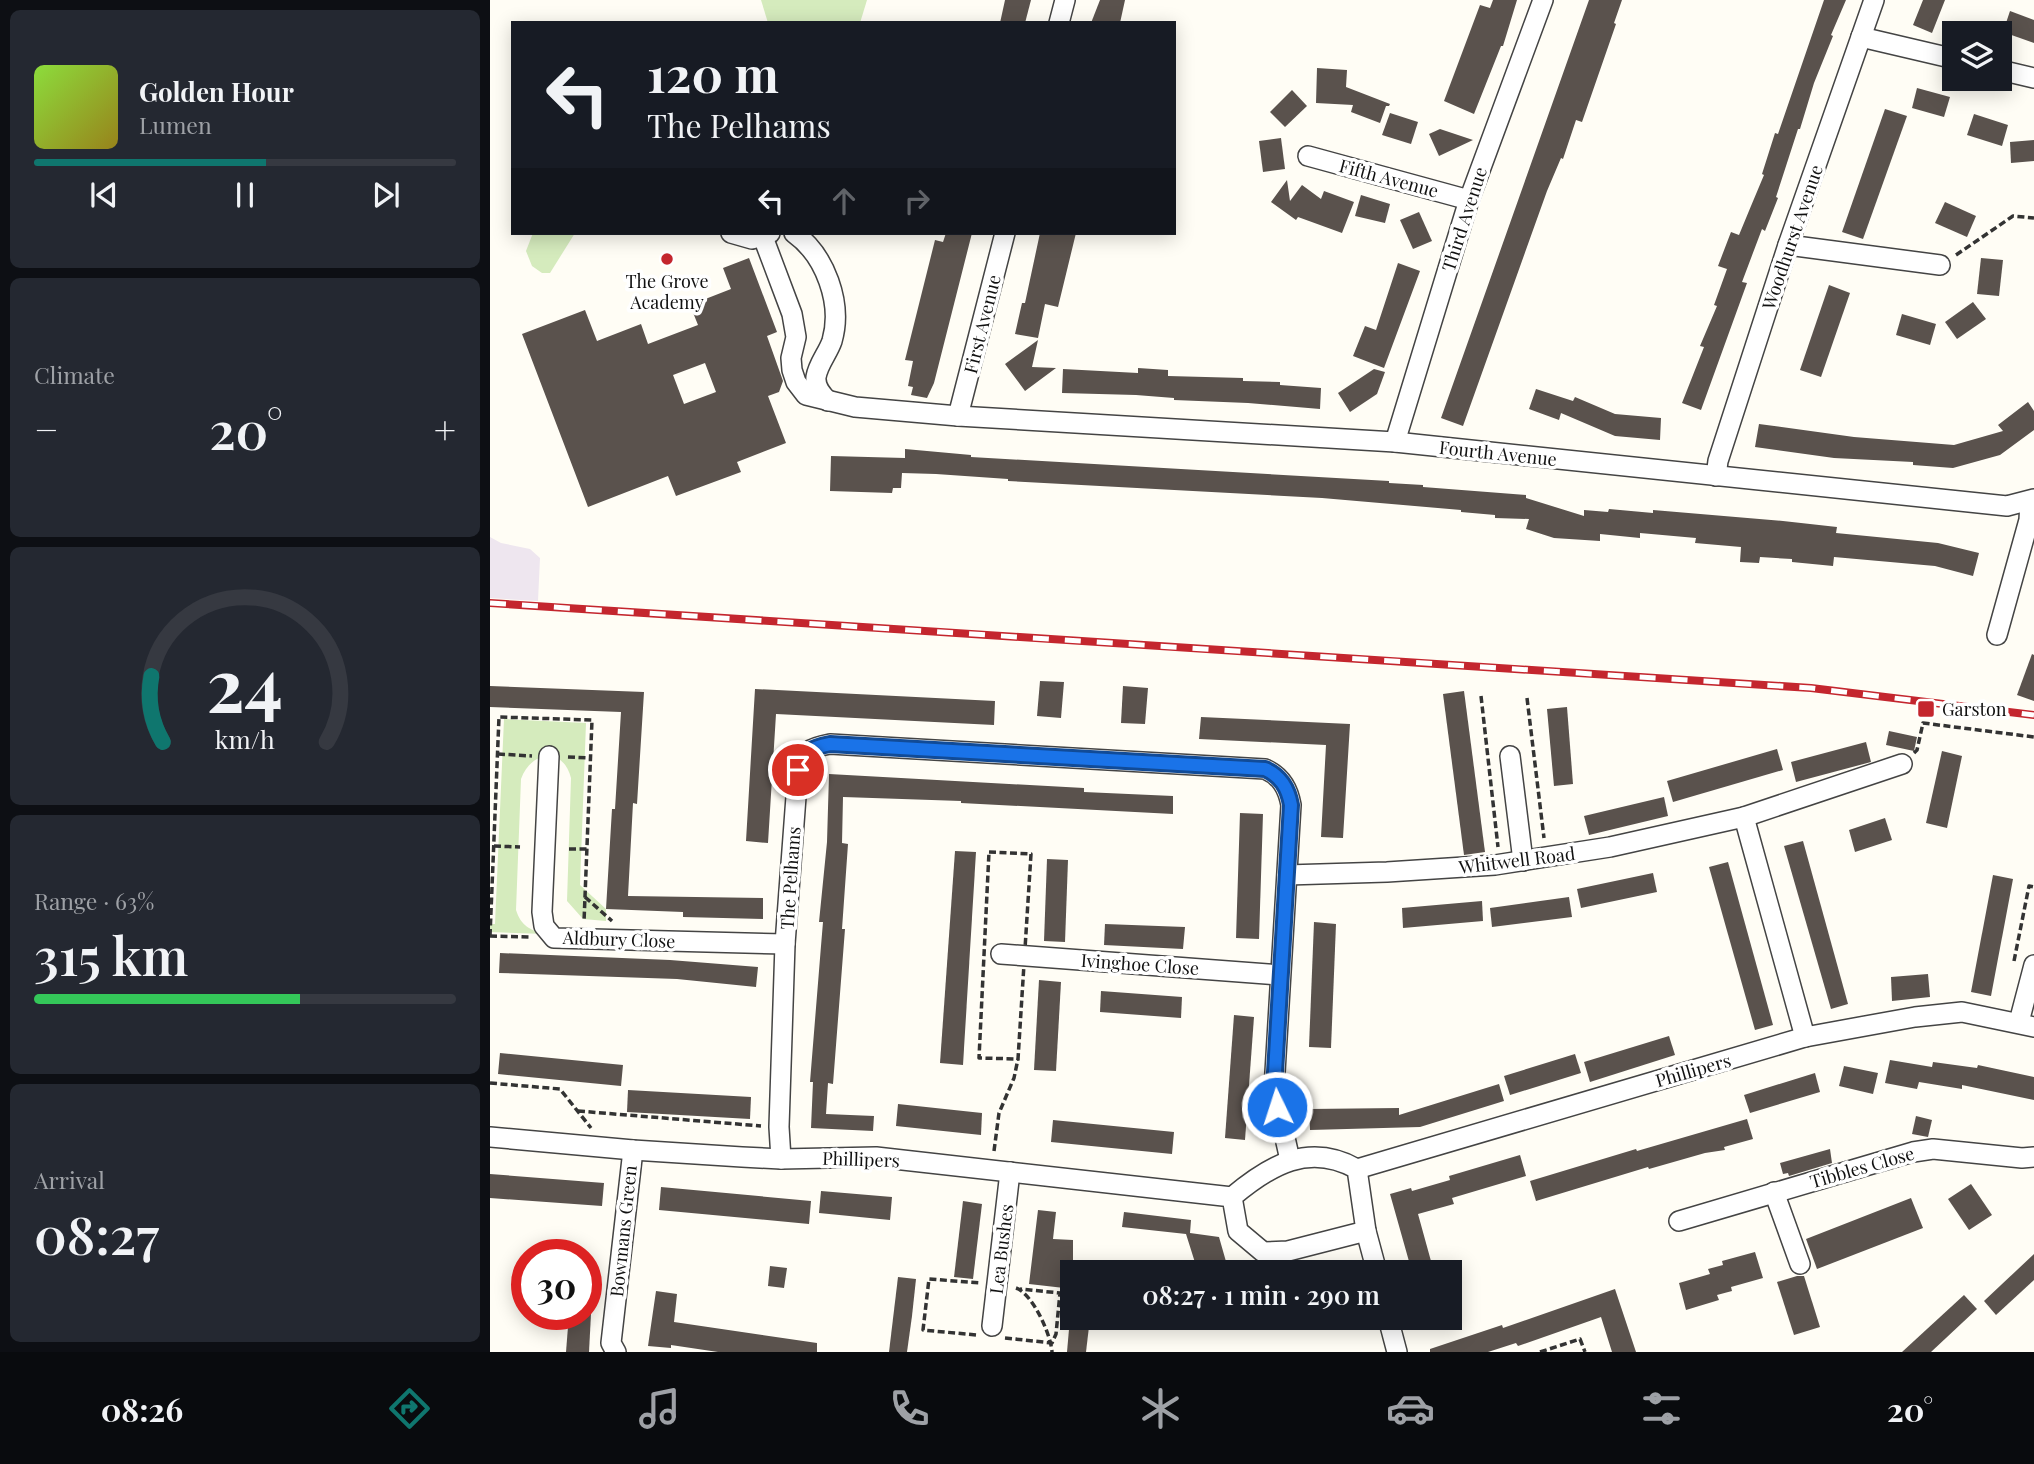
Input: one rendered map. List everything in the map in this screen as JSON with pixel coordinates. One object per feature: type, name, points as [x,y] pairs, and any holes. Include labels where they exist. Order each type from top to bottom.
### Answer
[{"type":"street","points":[[1060,21],[1065,0]]},
{"type":"street","name":"Third Avenue","points":[[1395,442],[1469,200],[1543,0]]},
{"type":"street","name":"Woodhurst Avenue","points":[[1716,476],[1718,461],[1788,245],[1874,0]]},
{"type":"street","points":[[1861,37],[1942,56]]},
{"type":"street","points":[[2012,73],[2034,78]]},
{"type":"street","name":"Fifth Avenue","points":[[1308,156],[1469,200]]},
{"type":"street","points":[[739,235],[752,239],[767,235]]},
{"type":"street","name":"Fourth Avenue","points":[[767,235],[792,314],[796,337],[791,358],[796,382],[806,395],[855,407],[958,416],[1395,442],[2007,506],[2032,500]]},
{"type":"street","points":[[797,235],[817,254],[828,280],[835,309],[831,344],[816,376],[820,393],[828,401]]},
{"type":"street","name":"First Avenue","points":[[958,416],[1004,235]]},
{"type":"street","points":[[1788,245],[1940,265]]},
{"type":"street","points":[[1997,635],[2029,520],[2032,500]]},
{"type":"street","name":"The Pelhams","points":[[781,1159],[779,1127],[785,944],[798,770],[803,757],[811,748],[830,744],[1265,769],[1275,773],[1289,793],[1291,805],[1274,1089],[1290,1160]]},
{"type":"street","name":"Aldbury Close","points":[[549,756],[542,912],[544,926],[554,938],[785,944]]},
{"type":"street","points":[[1510,756],[1523,861]]},
{"type":"street","name":"Whitwell Road","points":[[1287,875],[1387,872],[1500,864],[1610,847],[1744,817],[1902,764]]},
{"type":"street","points":[[1744,817],[1805,1037]]},
{"type":"street","name":"Ivinghoe Close","points":[[1001,954],[1280,975]]},
{"type":"street","points":[[2026,1024],[2034,965]]},
{"type":"street","name":"Phillipers","points":[[1357,1169],[1805,1037],[1915,1017],[1962,1012],[2026,1024]]},
{"type":"street","name":"Phillipers","points":[[490,1137],[632,1150],[781,1159],[876,1157],[1232,1197]]},
{"type":"street","name":"Tibbles Close","points":[[1679,1221],[1913,1152],[1933,1149],[2034,1157]]},
{"type":"street","name":"Bowmans Green","points":[[612,1349],[632,1150]]},
{"type":"street","points":[[1366,1230],[1288,1251],[1263,1252],[1238,1231],[1232,1197],[1260,1174],[1290,1160],[1321,1156],[1341,1160],[1357,1169],[1366,1230],[1374,1260]]},
{"type":"street","name":"Lea Bushes","points":[[992,1326],[1001,1171]]},
{"type":"street","points":[[1774,1192],[1800,1264]]},
{"type":"street","points":[[1391,1330],[1397,1352]]},
{"type":"path","points":[[1940,265],[2013,216],[2034,218]]},
{"type":"path","points":[[1481,696],[1500,864]]},
{"type":"path","points":[[1527,698],[1546,857]]},
{"type":"path","points":[[1902,764],[1917,750],[1923,723],[2034,737]]},
{"type":"path","points":[[494,846],[520,847]]},
{"type":"path","points":[[569,849],[587,849]]},
{"type":"path","points":[[2013,965],[2029,886],[2034,887]]},
{"type":"path","points":[[585,897],[632,940]]},
{"type":"path","points":[[490,936],[554,938]]},
{"type":"path","points":[[1001,1171],[999,1113],[1014,1078],[1018,1059]]},
{"type":"path","points":[[490,1083],[560,1089],[595,1133],[594,1147]]},
{"type":"path","points":[[578,1111],[779,1127]]},
{"type":"path","points":[[1020,1289],[1033,1304],[1051,1339],[1052,1352]]},
{"type":"path","points":[[1540,1352],[1580,1339],[1585,1352]]},
{"type":"shaded area","points":[[490,537],[501,543],[530,549],[540,558],[538,601],[490,598]]},
{"type":"green space","points":[[761,0],[867,0],[861,21],[767,21]]},
{"type":"green space","points":[[532,235],[574,235],[550,273],[542,273],[532,266],[526,251]]},
{"type":"green space","points":[[504,719],[586,723],[580,885],[606,909],[606,921],[583,919],[567,901],[571,778],[561,761],[547,756],[532,763],[521,779],[516,910],[527,926],[545,934],[490,932],[490,924],[495,924]]},
{"type":"building","points":[[1005,0],[1031,0],[1026,21],[1000,21]]},
{"type":"building","points":[[1100,0],[1125,0],[1120,21],[1092,21]]},
{"type":"building","points":[[1493,0],[1517,0],[1503,46],[1474,114],[1444,101],[1480,5],[1490,8]]},
{"type":"building","points":[[1589,0],[1622,0],[1582,122],[1576,120],[1563,159],[1561,158],[1547,191],[1463,426],[1441,418]]},
{"type":"building","points":[[1824,0],[1846,0],[1798,129],[1776,197],[1778,198],[1765,231],[1762,229],[1742,282],[1747,283],[1701,410],[1682,403],[1704,347],[1700,346],[1717,306],[1714,305],[1727,269],[1718,266],[1731,232],[1739,235],[1764,175],[1762,174],[1775,133],[1778,134]]},
{"type":"building","points":[[1923,0],[1945,0],[1932,33],[1913,25]]},
{"type":"building","points":[[2010,11],[2034,20],[2034,43],[2012,35],[2012,21],[2007,21]]},
{"type":"building","points":[[1317,68],[1347,70],[1346,87],[1390,104],[1386,106],[1380,123],[1351,112],[1353,105],[1316,103]]},
{"type":"building","points":[[1917,88],[1950,97],[1944,117],[1912,108]]},
{"type":"building","points":[[1292,90],[1307,106],[1285,127],[1270,112]]},
{"type":"building","points":[[1885,109],[1907,116],[1863,239],[1842,232]]},
{"type":"building","points":[[1390,113],[1418,122],[1411,144],[1382,135]]},
{"type":"building","points":[[1974,114],[2008,125],[2002,146],[1967,135]]},
{"type":"building","points":[[1440,129],[1473,140],[1439,156],[1429,134]]},
{"type":"building","points":[[1281,138],[1285,169],[1263,172],[1259,141]]},
{"type":"building","points":[[2034,140],[2034,161],[2011,163],[2010,142]]},
{"type":"building","points":[[1287,180],[1290,201],[1302,185],[1321,199],[1324,191],[1354,202],[1342,233],[1298,217],[1296,220],[1271,202]]},
{"type":"building","points":[[1361,195],[1390,204],[1385,223],[1355,216]]},
{"type":"building","points":[[1945,202],[1976,216],[1967,237],[1935,223]]},
{"type":"building","points":[[1419,212],[1432,241],[1413,249],[1400,220]]},
{"type":"building","points":[[945,235],[971,235],[934,383],[927,398],[911,395],[913,387],[908,386],[913,361],[905,360],[935,240],[943,242]]},
{"type":"building","points":[[1040,235],[1076,235],[1058,307],[1045,304],[1038,338],[1015,334],[1022,303],[1025,303]]},
{"type":"building","points":[[749,258],[777,332],[767,336],[783,381],[779,392],[768,396],[786,443],[737,462],[741,472],[676,496],[668,476],[588,507],[522,334],[585,310],[597,341],[641,324],[648,344],[698,325],[690,305],[731,289],[723,268]],"holes":[[[705,363],[716,392],[684,404],[673,375]]]},
{"type":"building","points":[[1981,258],[2003,260],[1999,296],[1977,294]]},
{"type":"building","points":[[1398,263],[1420,271],[1384,368],[1353,356],[1365,326],[1376,330]]},
{"type":"building","points":[[1829,285],[1850,293],[1821,377],[1800,370]]},
{"type":"building","points":[[1973,302],[1986,319],[1957,339],[1945,322]]},
{"type":"building","points":[[1902,314],[1936,324],[1930,345],[1896,335]]},
{"type":"building","points":[[1038,340],[1032,367],[1056,368],[1025,391],[1005,364]]},
{"type":"building","points":[[1138,368],[1168,370],[1168,376],[1243,378],[1243,381],[1280,382],[1280,385],[1321,388],[1320,409],[1174,400],[1136,395],[1062,393],[1063,369],[1138,373]]},
{"type":"building","points":[[1374,369],[1385,372],[1377,394],[1350,412],[1338,393]]},
{"type":"building","points":[[1536,389],[1573,401],[1575,397],[1615,414],[1661,418],[1660,440],[1615,436],[1561,413],[1559,420],[1529,409]]},
{"type":"building","points":[[2028,402],[2034,411],[2034,430],[2000,455],[1953,468],[1913,465],[1913,462],[1834,458],[1755,447],[1759,424],[1854,437],[1954,445],[2003,431],[1998,425]]},
{"type":"building","points":[[905,449],[971,457],[1389,481],[1423,487],[1526,495],[1526,498],[1584,516],[1584,510],[1653,513],[1653,510],[1783,521],[1837,527],[1836,533],[1938,543],[1979,553],[1973,576],[1935,566],[1834,557],[1833,566],[1760,557],[1759,563],[1740,562],[1741,547],[1695,543],[1696,538],[1640,533],[1640,538],[1600,534],[1600,541],[1554,538],[1526,529],[1529,519],[1495,518],[1495,515],[1461,510],[1322,498],[902,473],[901,488],[893,488],[892,493],[830,491],[831,456],[905,458]]},
{"type":"building","points":[[2032,654],[2034,655],[2034,701],[2017,695]]},
{"type":"building","points":[[1040,681],[1064,682],[1061,718],[1037,716]]},
{"type":"building","points":[[490,686],[644,692],[637,804],[633,803],[628,896],[763,898],[763,919],[683,917],[683,912],[606,909],[621,712],[490,707]]},
{"type":"building","points":[[1123,686],[1148,688],[1145,724],[1121,723]]},
{"type":"building","points":[[755,689],[995,701],[994,725],[776,714],[768,843],[746,841]]},
{"type":"building","points":[[1464,691],[1485,852],[1464,855],[1443,694]]},
{"type":"building","points":[[1567,707],[1573,784],[1554,786],[1547,709]]},
{"type":"building","points":[[1201,717],[1350,724],[1343,838],[1321,837],[1326,745],[1199,739]]},
{"type":"building","points":[[1889,731],[1917,737],[1914,751],[1886,745]]},
{"type":"building","points":[[1866,742],[1871,762],[1796,782],[1791,762]]},
{"type":"building","points":[[1777,749],[1783,770],[1673,802],[1667,781]]},
{"type":"building","points":[[1942,751],[1962,756],[1947,828],[1926,823]]},
{"type":"building","points":[[829,774],[1084,788],[1084,792],[1173,796],[1173,814],[843,797],[842,843],[848,844],[842,929],[845,929],[833,1084],[828,1083],[826,1114],[874,1116],[873,1131],[811,1128],[813,1082],[810,1082],[823,922],[819,922],[827,842]]},
{"type":"building","points":[[1664,797],[1668,816],[1589,835],[1584,816]]},
{"type":"building","points":[[1240,813],[1263,814],[1259,939],[1236,938]]},
{"type":"building","points":[[1885,818],[1892,840],[1855,852],[1849,830]]},
{"type":"building","points":[[1803,841],[1848,1004],[1831,1009],[1784,846]]},
{"type":"building","points":[[955,851],[976,852],[963,1065],[940,1063]]},
{"type":"building","points":[[1047,859],[1068,860],[1065,942],[1044,941]]},
{"type":"building","points":[[1728,862],[1773,1025],[1755,1030],[1709,867]]},
{"type":"building","points":[[1653,873],[1657,892],[1581,908],[1577,889]]},
{"type":"building","points":[[1993,875],[2013,879],[1991,996],[1971,992]]},
{"type":"building","points":[[1569,897],[1572,917],[1492,927],[1490,908]]},
{"type":"building","points":[[1482,901],[1483,921],[1403,928],[1402,908]]},
{"type":"building","points":[[1314,922],[1336,924],[1331,1048],[1309,1047]]},
{"type":"building","points":[[1105,924],[1185,927],[1183,949],[1104,945]]},
{"type":"building","points":[[500,953],[670,960],[758,967],[756,987],[677,979],[499,973]]},
{"type":"building","points":[[1928,974],[1930,997],[1892,1001],[1891,977]]},
{"type":"building","points":[[1039,980],[1061,982],[1056,1071],[1034,1070]]},
{"type":"building","points":[[1101,991],[1182,997],[1181,1018],[1100,1012]]},
{"type":"building","points":[[1234,1015],[1254,1017],[1245,1140],[1225,1138]]},
{"type":"building","points":[[1669,1036],[1675,1055],[1590,1082],[1584,1062]]},
{"type":"building","points":[[500,1053],[623,1065],[621,1086],[498,1074]]},
{"type":"building","points":[[1575,1054],[1581,1073],[1510,1095],[1504,1076]]},
{"type":"building","points":[[1890,1060],[1932,1067],[1933,1062],[1977,1068],[1978,1065],[2034,1077],[2034,1100],[1962,1085],[1962,1089],[1919,1082],[1917,1089],[1885,1083]]},
{"type":"building","points":[[1844,1066],[1878,1073],[1873,1094],[1839,1086]]},
{"type":"building","points":[[1815,1073],[1820,1092],[1750,1113],[1744,1095]]},
{"type":"building","points":[[1499,1084],[1504,1101],[1420,1127],[1310,1130],[1309,1109],[1399,1108],[1399,1115]]},
{"type":"building","points":[[628,1090],[751,1097],[750,1119],[627,1112]]},
{"type":"building","points":[[898,1104],[982,1113],[981,1135],[896,1126]]},
{"type":"building","points":[[1916,1116],[1932,1120],[1928,1137],[1912,1134]]},
{"type":"building","points":[[1747,1119],[1753,1139],[1724,1147],[1725,1150],[1649,1169],[1648,1167],[1536,1201],[1530,1181]]},
{"type":"building","points":[[1053,1120],[1174,1132],[1172,1154],[1051,1142]]},
{"type":"building","points":[[1830,1149],[1832,1163],[1789,1176],[1788,1173],[1783,1174],[1780,1163]]},
{"type":"building","points":[[1520,1155],[1526,1176],[1452,1198],[1454,1204],[1418,1214],[1431,1260],[1409,1260],[1390,1194],[1450,1180],[1449,1176]]},
{"type":"building","points":[[490,1174],[604,1183],[602,1206],[490,1198]]},
{"type":"building","points":[[1971,1184],[1992,1215],[1969,1230],[1948,1199]]},
{"type":"building","points":[[661,1187],[811,1201],[809,1224],[659,1210]]},
{"type":"building","points":[[821,1191],[892,1197],[890,1220],[819,1213]]},
{"type":"building","points":[[1911,1198],[1923,1228],[1817,1269],[1806,1239]]},
{"type":"building","points":[[963,1201],[982,1204],[973,1279],[954,1277]]},
{"type":"building","points":[[1038,1210],[1056,1212],[1053,1239],[1073,1240],[1073,1260],[1060,1260],[1060,1288],[1029,1284]]},
{"type":"building","points":[[1124,1212],[1191,1220],[1190,1233],[1219,1237],[1226,1260],[1194,1260],[1186,1234],[1122,1227]]},
{"type":"building","points":[[1755,1252],[1763,1278],[1731,1287],[1732,1291],[1717,1295],[1719,1300],[1686,1310],[1679,1283],[1710,1274],[1708,1269],[1723,1265],[1722,1261]]},
{"type":"building","points":[[2034,1254],[2034,1280],[1996,1315],[1984,1301]]},
{"type":"building","points":[[770,1266],[787,1268],[784,1288],[768,1286]]},
{"type":"building","points":[[1804,1276],[1820,1327],[1794,1335],[1777,1282]]},
{"type":"building","points":[[898,1277],[916,1279],[912,1316],[907,1352],[889,1352]]},
{"type":"building","points":[[1615,1289],[1636,1352],[1612,1352],[1601,1317],[1518,1346],[1516,1343],[1488,1352],[1430,1352],[1430,1349],[1502,1325],[1503,1328]]},
{"type":"building","points":[[656,1291],[677,1294],[674,1322],[817,1343],[817,1352],[718,1352],[671,1345],[671,1348],[648,1346]]},
{"type":"building","points":[[1964,1295],[1977,1309],[1931,1352],[1902,1352]]},
{"type":"building","points":[[568,1330],[590,1330],[589,1352],[566,1352]]},
{"type":"building","points":[[1069,1330],[1089,1330],[1086,1352],[1067,1352]]},
{"type":"railway","points":[[490,603],[1811,688],[2034,715]]},
{"type":"place","name":"The Grove Academy","points":[[667,259]]},
{"type":"place","name":"Garston","points":[[1926,709]]},
{"type":"route","points":[[798,770],[803,757],[811,748],[830,744],[1265,769],[1275,773],[1289,793],[1291,805],[1274,1089],[1277,1107]]}]
